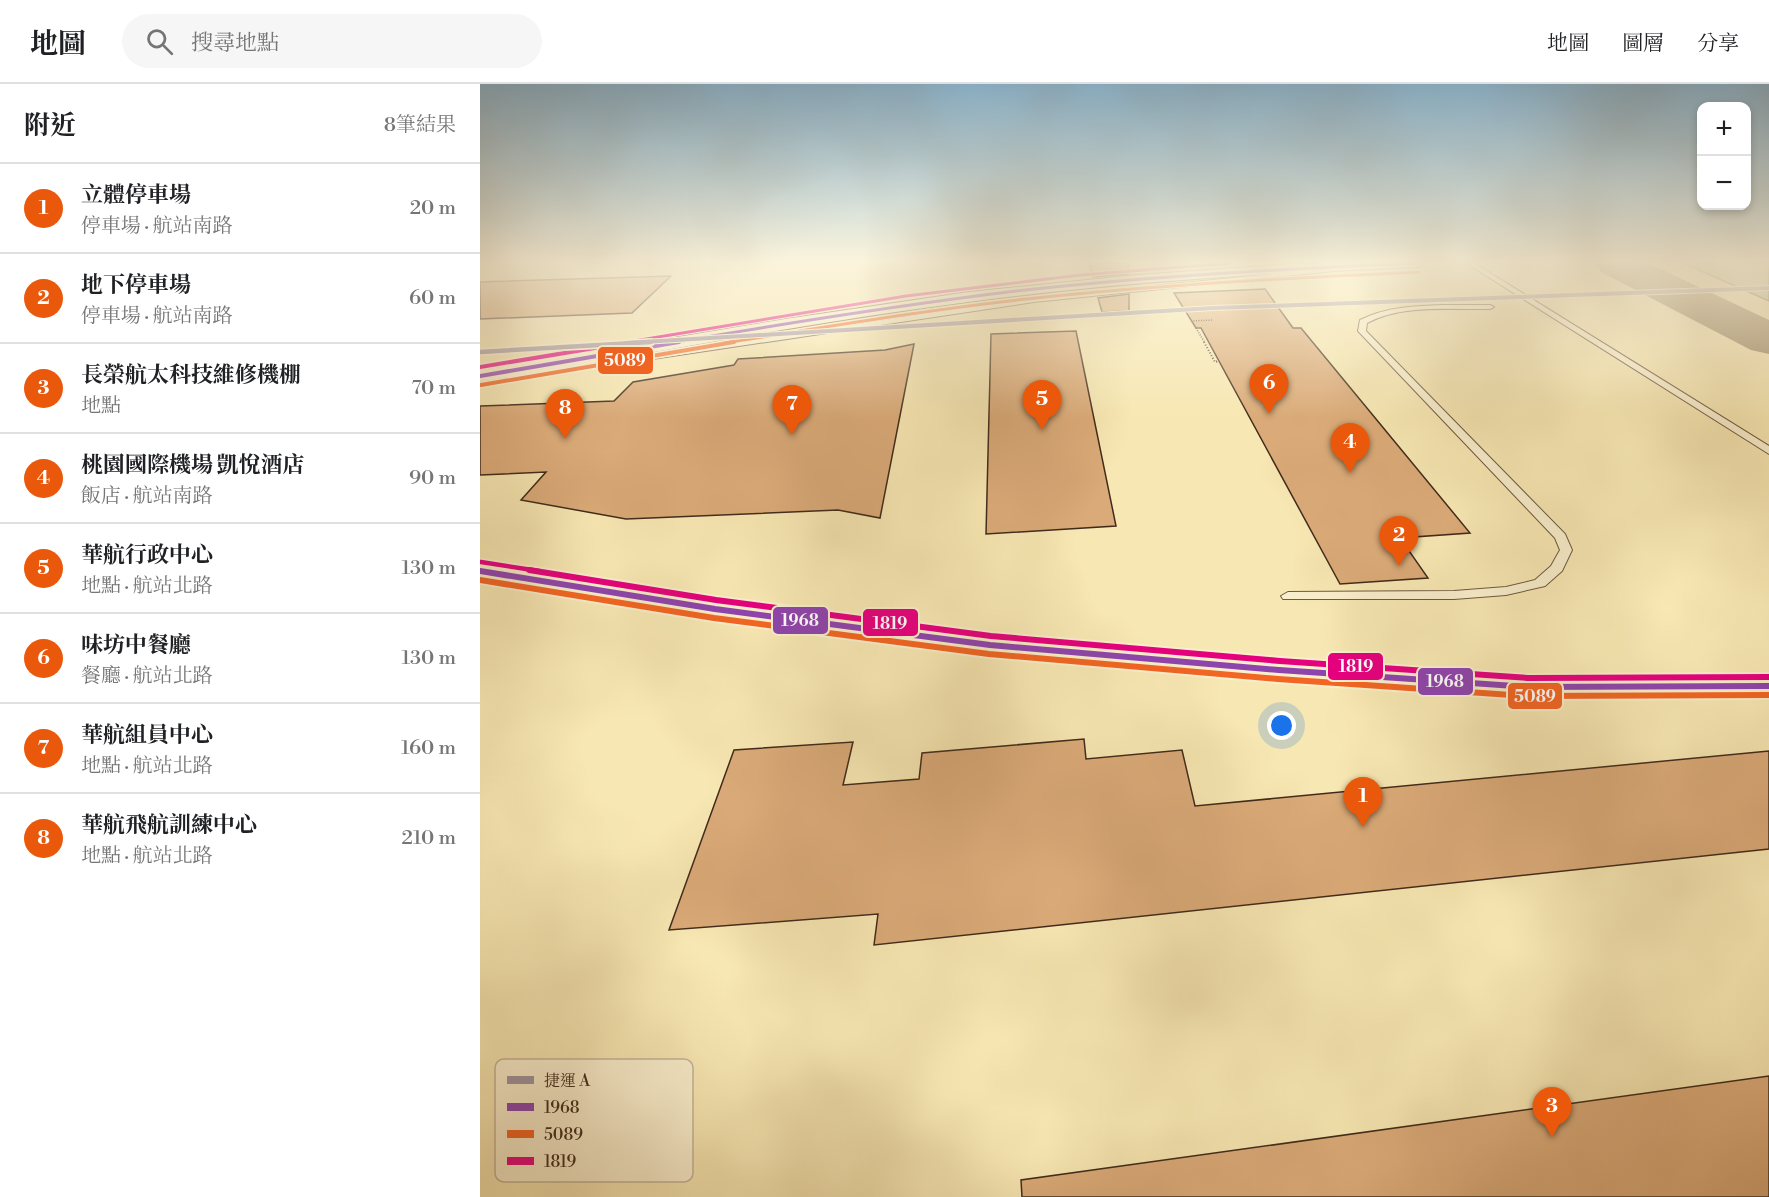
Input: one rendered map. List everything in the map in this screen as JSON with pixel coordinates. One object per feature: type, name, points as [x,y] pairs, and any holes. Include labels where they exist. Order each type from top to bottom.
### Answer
[{"type":"street","points":[[480,377],[850,315]]},
{"type":"street","points":[[480,571],[715,609],[1025,648],[1280,670],[1528,687],[1769,686]]},
{"type":"lane","points":[[1287,596],[1454,595],[1506,591],[1540,584],[1557,568],[1566,550],[1562,537],[1362,331],[1363,322],[1372,315]]},
{"type":"lane","points":[[1551,315],[1769,452]]},
{"type":"path","points":[[1191,321],[1213,320]]},
{"type":"path","points":[[1196,328],[1215,362],[1219,362]]},
{"type":"building","points":[[480,315],[583,315],[480,319]]},
{"type":"building","points":[[1188,315],[1284,315],[1293,328],[1301,328],[1470,533],[1400,538],[1428,578],[1340,584],[1201,328],[1196,328]]},
{"type":"building","points":[[1076,331],[1116,526],[986,534],[991,334]]},
{"type":"building","points":[[914,344],[880,518],[838,510],[626,519],[521,500],[546,472],[480,475],[480,406],[614,401],[633,382],[734,365],[738,359],[885,350]]},
{"type":"building","points":[[1084,739],[1086,759],[1182,750],[1195,806],[1769,751],[1769,849],[874,945],[878,914],[669,930],[734,750],[853,742],[843,785],[919,779],[922,753]]},
{"type":"building","points":[[1769,1076],[1769,1197],[1022,1197],[1021,1180]]},
{"type":"taxiway","points":[[1720,315],[1769,339]]},
{"type":"metro line","name":"A","points":[[480,352],[1097,315]]},
{"type":"transit line","name":"1819","points":[[480,367],[792,315]]},
{"type":"transit line","name":"1968","points":[[480,376],[845,315]]},
{"type":"transit line","name":"5089","points":[[481,385],[902,315]]},
{"type":"transit line","name":"1819","points":[[481,562],[716,600],[991,636],[1280,661],[1528,678],[1769,677]]},
{"type":"transit line","name":"1968","points":[[480,571],[715,609],[990,645],[1279,670],[1528,687],[1769,686]]},
{"type":"transit line","name":"5089","points":[[480,580],[714,618],[989,654],[1278,679],[1527,696],[1769,695]]},
{"type":"place","name":"味坊中餐廳","points":[[1269,414]]},
{"type":"place","name":"華航行政中心","points":[[1042,430]]},
{"type":"place","name":"華航組員中心","points":[[792,435]]},
{"type":"place","name":"華航飛航訓練中心","points":[[565,439]]},
{"type":"place","name":"桃園國際機場 凱悅酒店","points":[[1350,473]]},
{"type":"place","name":"地下停車場","points":[[1399,566]]},
{"type":"place","name":"立體停車場","points":[[1363,827]]},
{"type":"place","name":"長榮航太科技維修機棚","points":[[1552,1137]]}]
